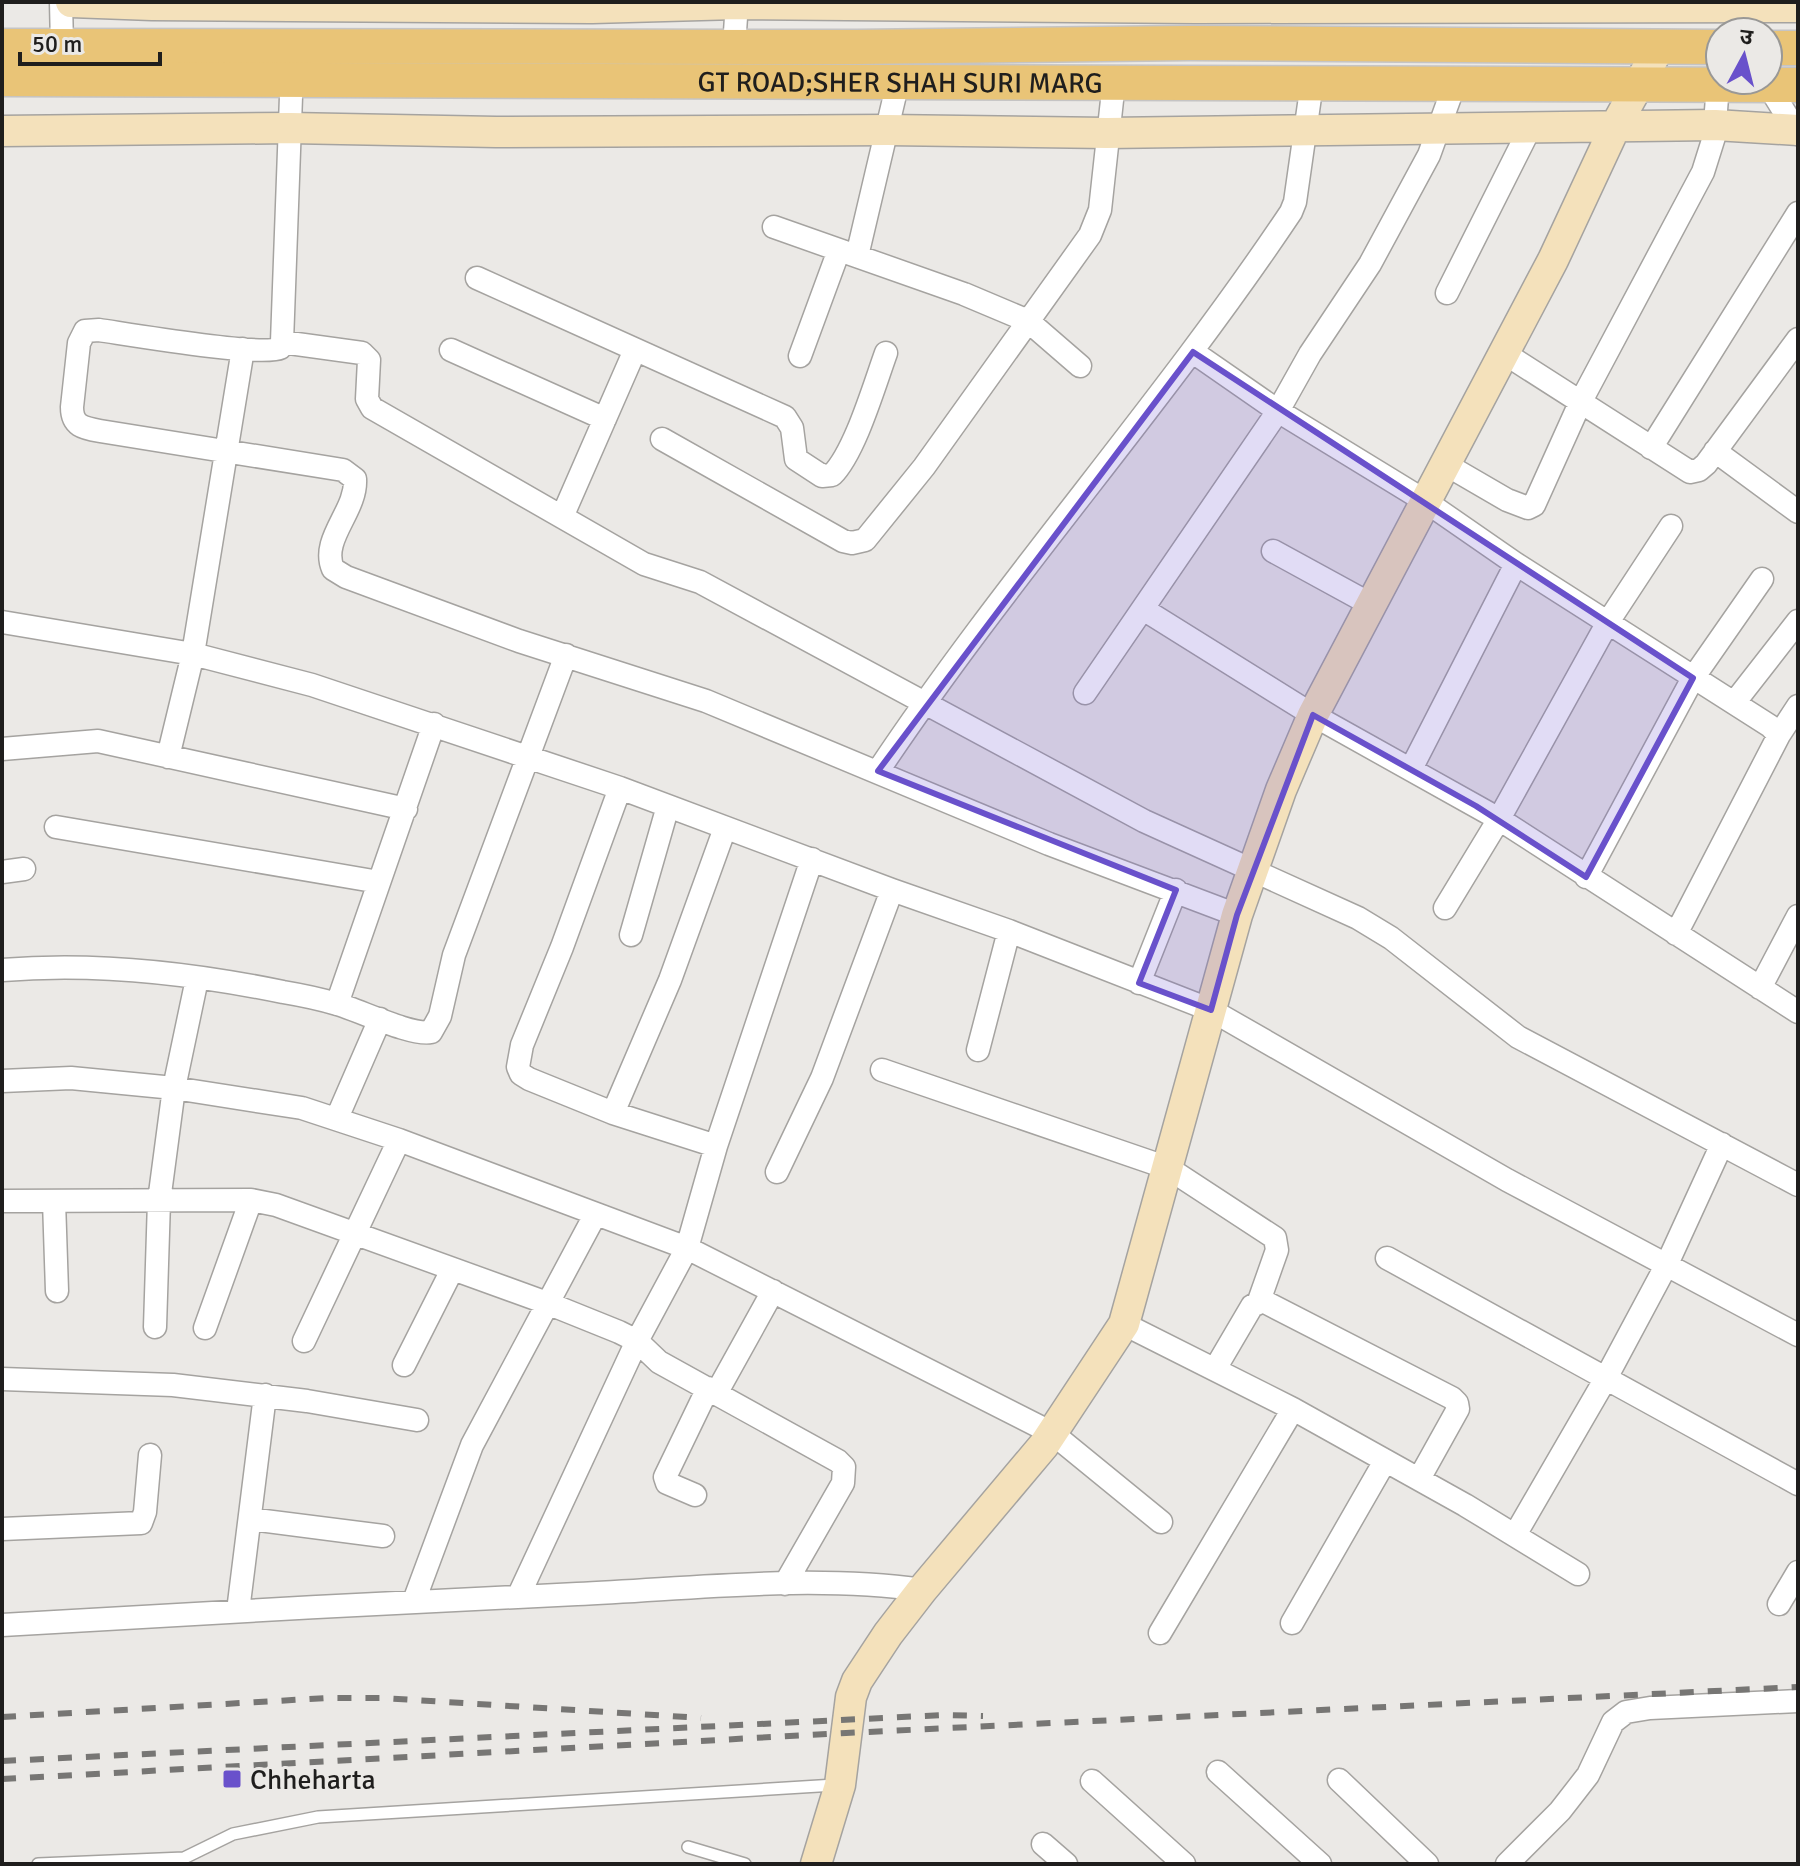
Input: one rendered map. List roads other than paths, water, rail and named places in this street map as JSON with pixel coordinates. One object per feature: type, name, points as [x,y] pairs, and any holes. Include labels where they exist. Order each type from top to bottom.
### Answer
[{"type":"main road","points":[[71,2],[491,4],[592,8],[737,3],[1798,7]]},
{"type":"main road","name":"GT ROAD;SHER SHAH SURI MARG","points":[[2,79],[734,47],[1190,43],[1704,47]]},
{"type":"main road","name":"GT ROAD;SHER SHAH SURI MARG","points":[[2,46],[151,46],[292,64],[898,82],[1704,84]]},
{"type":"main road","points":[[816,1864],[840,1785],[849,1708],[857,1681],[922,1590],[1052,1433],[1124,1324],[1237,915],[1281,790],[1313,715],[1504,353],[1637,84],[1672,46]]},
{"type":"main road","points":[[2,131],[290,128],[496,132],[887,130],[1107,133],[1616,125],[1715,125],[1797,131]]},
{"type":"street","points":[[61,2],[62,46]]},
{"type":"street","points":[[734,47],[737,3]]},
{"type":"street","points":[[151,46],[152,4]]},
{"type":"street","points":[[857,47],[862,4]]},
{"type":"street","points":[[1190,43],[1196,5]]},
{"type":"street","points":[[1682,84],[1672,46],[1690,5]]},
{"type":"street","points":[[292,64],[280,348],[272,351],[243,349],[99,330],[85,331],[80,337],[72,407],[76,424],[100,431],[343,470],[355,479],[356,488],[331,545],[333,569],[376,589],[706,701],[1049,844],[1237,915]]},
{"type":"street","points":[[800,356],[848,253],[887,130],[898,82]]},
{"type":"street","points":[[662,439],[843,541],[860,543],[869,536],[924,467],[1097,221],[1114,82]]},
{"type":"street","points":[[878,771],[924,702],[1193,352],[1291,212],[1312,83]]},
{"type":"street","points":[[1085,693],[1278,411],[1310,354],[1370,264],[1429,155],[1455,83]]},
{"type":"street","points":[[1784,88],[1797,131]]},
{"type":"street","points":[[1445,464],[1507,500],[1528,508],[1534,505],[1580,403],[1703,172],[1710,152],[1717,96]]},
{"type":"street","points":[[1447,293],[1531,126]]},
{"type":"street","points":[[1651,448],[1798,213]]},
{"type":"street","points":[[774,227],[964,294],[1028,321],[1080,366]]},
{"type":"street","points":[[477,278],[785,417],[792,428],[796,459],[828,477],[838,470],[858,429],[886,353]]},
{"type":"street","points":[[282,342],[362,353],[369,360],[367,399],[372,408],[644,564],[700,582],[1144,821],[1358,918],[1391,938],[1518,1037],[1798,1185]]},
{"type":"street","points":[[168,757],[193,654],[224,450],[243,349]]},
{"type":"street","points":[[451,350],[605,419]]},
{"type":"street","points":[[562,517],[635,350]]},
{"type":"street","points":[[1193,352],[1278,411],[1425,501],[1779,735]]},
{"type":"street","points":[[1504,353],[1690,472],[1699,470],[1794,353]]},
{"type":"street","points":[[1715,451],[1798,512]]},
{"type":"street","points":[[1445,908],[1499,819],[1608,622],[1671,526]]},
{"type":"street","points":[[1273,551],[1370,604]]},
{"type":"street","points":[[1411,769],[1516,564]]},
{"type":"street","points":[[1586,877],[1693,678],[1762,579]]},
{"type":"street","points":[[1143,609],[1313,715],[1499,819],[1798,1012]]},
{"type":"street","points":[[1734,703],[1798,621]]},
{"type":"street","points":[[2,622],[193,654],[290,678],[434,724],[620,788],[1009,931],[1211,1010],[1507,1180],[1798,1335]]},
{"type":"street","points":[[2,970],[98,967],[197,979],[337,1004],[424,1033],[431,1032],[436,1027],[454,955],[566,655]]},
{"type":"street","points":[[1676,934],[1779,735],[1798,706]]},
{"type":"street","points":[[337,1004],[434,724]]},
{"type":"street","points":[[2,749],[84,741],[115,744],[406,809]]},
{"type":"street","points":[[620,788],[518,1058],[521,1074],[613,1113],[716,1146]]},
{"type":"street","points":[[631,935],[668,806]]},
{"type":"street","points":[[56,827],[379,882]]},
{"type":"street","points":[[613,1113],[670,980],[725,828]]},
{"type":"street","points":[[518,1597],[637,1341],[687,1248],[716,1146],[812,859]]},
{"type":"street","points":[[777,1172],[822,1078],[892,890]]},
{"type":"street","points":[[1139,983],[1176,890]]},
{"type":"street","points":[[1760,988],[1798,916]]},
{"type":"street","points":[[978,1050],[1009,931]]},
{"type":"street","points":[[155,1327],[159,1201],[174,1088],[197,979]]},
{"type":"street","points":[[337,1118],[380,1019]]},
{"type":"street","points":[[882,1070],[1168,1168],[1275,1238],[1277,1250],[1259,1301],[1252,1306],[1215,1369]]},
{"type":"street","points":[[2,1081],[71,1078],[268,1101],[337,1118],[687,1248],[1052,1433],[1161,1522]]},
{"type":"street","points":[[304,1341],[399,1140]]},
{"type":"street","points":[[1515,1535],[1606,1378],[1667,1264],[1722,1144]]},
{"type":"street","points":[[205,1328],[251,1200]]},
{"type":"street","points":[[2,1201],[251,1200],[303,1213],[547,1303],[637,1341],[659,1362],[844,1467],[843,1483],[785,1584]]},
{"type":"street","points":[[54,1201],[57,1291]]},
{"type":"street","points":[[414,1601],[472,1445],[595,1215]]},
{"type":"street","points":[[1387,1258],[1798,1484]]},
{"type":"street","points":[[404,1365],[452,1270]]},
{"type":"street","points":[[695,1495],[667,1483],[665,1477],[773,1291]]},
{"type":"street","points":[[1259,1301],[1268,1302],[1457,1403],[1458,1409],[1419,1479]]},
{"type":"street","points":[[1124,1324],[1293,1409],[1419,1479],[1578,1574]]},
{"type":"street","points":[[2,1379],[173,1385],[265,1395],[417,1420]]},
{"type":"street","points":[[238,1611],[265,1395]]},
{"type":"street","points":[[1160,1633],[1293,1409]]},
{"type":"street","points":[[2,1529],[141,1523],[145,1512],[150,1455]]},
{"type":"street","points":[[1292,1623],[1385,1461]]},
{"type":"street","points":[[250,1519],[383,1536]]},
{"type":"street","points":[[1779,1604],[1798,1572]]},
{"type":"street","points":[[2,1625],[414,1601],[785,1584],[865,1584],[922,1590]]},
{"type":"street","points":[[1507,1864],[1560,1811],[1588,1775],[1613,1722],[1626,1712],[1650,1708],[1798,1701]]},
{"type":"street","points":[[1218,1772],[1320,1864]]},
{"type":"street","points":[[1339,1780],[1427,1864]]},
{"type":"street","points":[[1092,1781],[1184,1864]]},
{"type":"street","points":[[1043,1844],[1066,1864]]},
{"type":"lane","points":[[38,1864],[182,1861],[233,1834],[318,1817],[840,1785]]},
{"type":"lane","points":[[688,1847],[745,1864]]},
{"type":"railway","points":[[2,1779],[846,1733],[1798,1687]]},
{"type":"railway","points":[[2,1717],[327,1698],[382,1698],[701,1718]]},
{"type":"railway","points":[[2,1761],[944,1715],[983,1716]]},
{"type":"place","name":"Chheharta","points":[[232,1779]]}]
